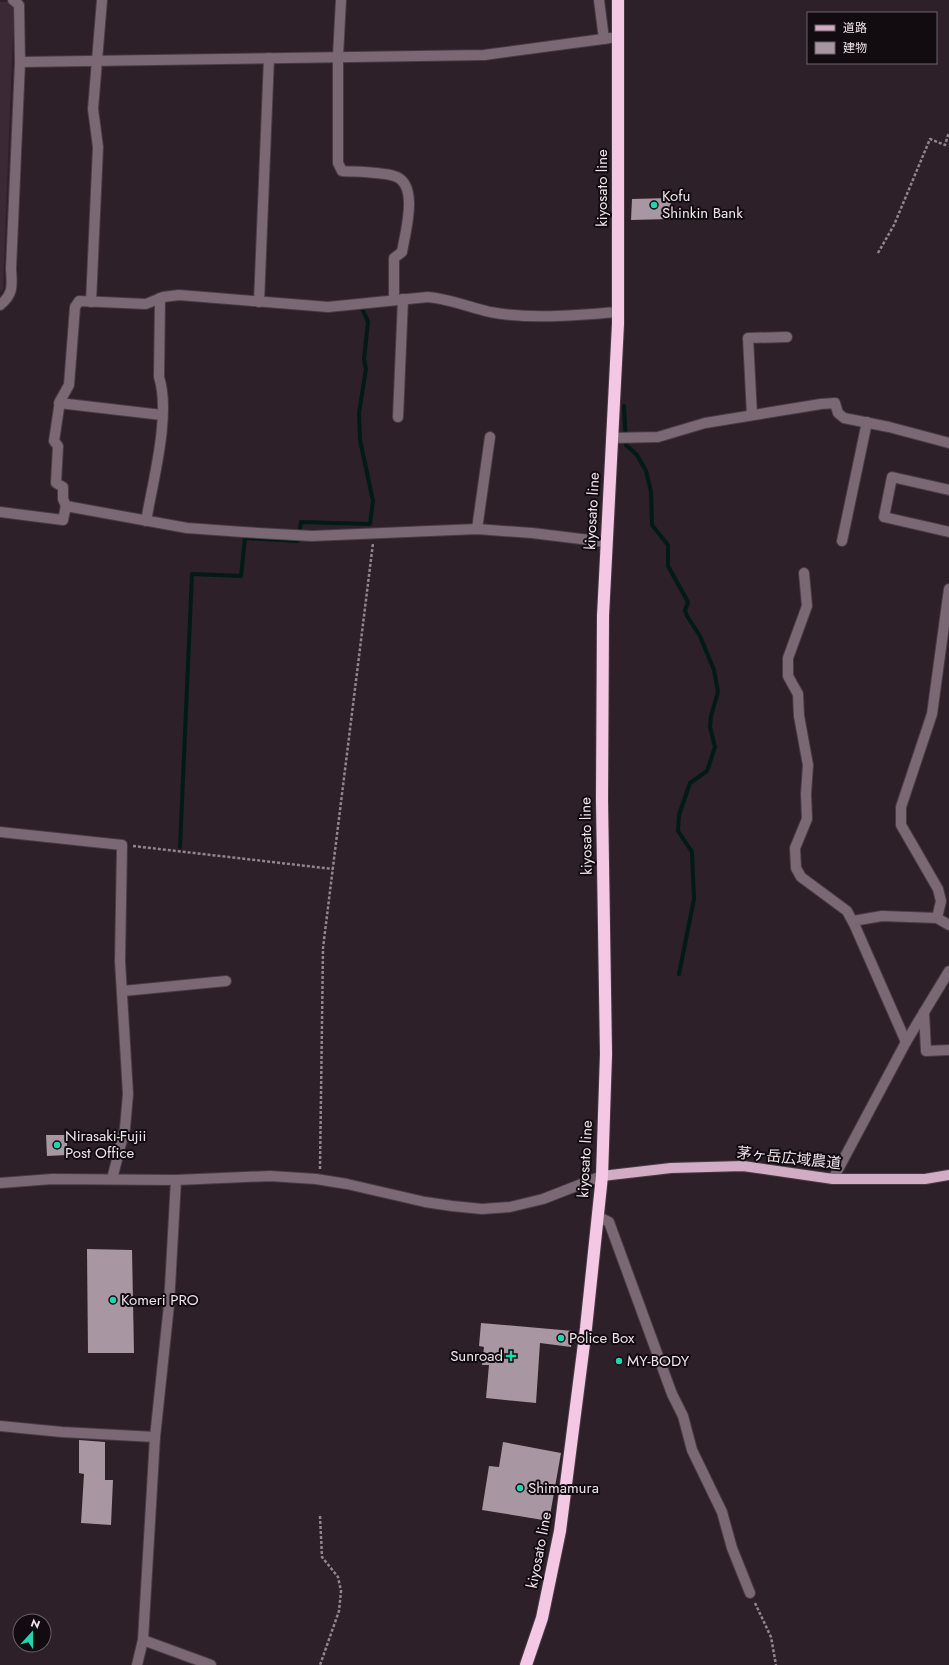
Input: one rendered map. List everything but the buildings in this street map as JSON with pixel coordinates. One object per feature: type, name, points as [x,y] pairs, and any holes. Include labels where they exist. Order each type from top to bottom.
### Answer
[{"type":"highway","name":"kiyosato line","points":[[526,1665],[542,1618],[560,1531],[586,1328],[602,1176],[606,1054],[602,800],[602,688],[606,542],[618,312],[618,0]]},
{"type":"main road","name":"茅ヶ岳広域農道","points":[[602,1176],[670,1168],[744,1166],[833,1179],[925,1179],[949,1175]]},
{"type":"street","points":[[0,305],[7,299],[12,289],[11,269],[20,62],[19,5],[13,0]]},
{"type":"street","points":[[92,302],[98,147],[93,109],[102,0]]},
{"type":"street","points":[[341,0],[338,56],[338,163],[342,170],[395,176],[406,183],[410,198],[402,252],[394,258],[398,300],[398,417]]},
{"type":"street","points":[[599,0],[604,39]]},
{"type":"street","points":[[20,62],[338,56],[484,55],[618,37]]},
{"type":"street","points":[[259,302],[269,58]]},
{"type":"street","points":[[0,512],[63,520],[66,506],[63,499],[64,487],[56,483],[58,446],[54,441],[59,403],[69,385],[75,307],[79,301],[146,304],[160,298],[179,296],[328,307],[428,297],[443,298],[491,312],[535,317],[618,312]]},
{"type":"street","points":[[146,521],[161,435],[163,389],[159,377],[160,298]]},
{"type":"street","points":[[752,415],[748,338],[787,337]]},
{"type":"street","points":[[59,403],[162,416]]},
{"type":"street","points":[[612,438],[658,437],[705,423],[835,403],[838,413],[844,418],[867,422],[949,443]]},
{"type":"street","points":[[842,541],[867,422]]},
{"type":"street","points":[[477,530],[490,437]]},
{"type":"street","points":[[949,490],[892,477],[884,517],[949,532]]},
{"type":"street","points":[[66,506],[187,528],[258,533],[312,536],[374,532],[477,530],[532,533],[606,542]]},
{"type":"street","points":[[804,573],[808,606],[788,658],[788,676],[798,694],[799,716],[808,765],[806,794],[807,819],[795,848],[796,868],[801,877],[847,911],[853,921],[906,1042]]},
{"type":"street","points":[[937,918],[941,901],[938,889],[901,824],[901,807],[932,714],[949,589]]},
{"type":"street","points":[[0,832],[122,845],[120,961],[128,1094],[125,1128],[112,1179]]},
{"type":"street","points":[[853,921],[882,916],[937,918],[949,925]]},
{"type":"street","points":[[833,1179],[906,1042],[949,971]]},
{"type":"street","points":[[123,991],[226,981]]},
{"type":"street","points":[[924,1012],[926,1051],[949,1050]]},
{"type":"street","points":[[0,1183],[52,1179],[176,1180],[270,1176],[347,1184],[425,1202],[482,1209],[510,1207],[543,1199],[602,1176]]},
{"type":"street","points":[[137,1665],[143,1640],[156,1437],[170,1305],[176,1180]]},
{"type":"street","points":[[598,1216],[609,1222],[672,1394],[683,1416],[692,1450],[722,1512],[732,1548],[750,1594]]},
{"type":"street","points":[[0,1426],[62,1432],[156,1437]]},
{"type":"street","points":[[143,1640],[210,1665]]},
{"type":"path","points":[[878,253],[894,225],[930,139],[945,145],[949,132]]},
{"type":"path","points":[[320,1180],[323,948],[374,532]]},
{"type":"path","points":[[122,845],[333,869]]},
{"type":"path","points":[[320,1516],[322,1557],[338,1577],[340,1591],[339,1611],[320,1665]]},
{"type":"path","points":[[750,1594],[771,1638],[776,1665]]},
{"type":"shaded area","points":[[0,2],[9,2],[14,6],[3,289],[0,292]]},
{"type":"waterway","points":[[180,847],[192,574],[241,576],[245,538],[298,541],[301,522],[370,524],[373,501],[360,440],[359,413],[366,369],[364,359],[368,322],[362,308]]},
{"type":"waterway","points":[[624,406],[626,445],[637,455],[646,471],[651,492],[652,525],[668,545],[668,566],[688,602],[685,611],[700,636],[714,670],[718,692],[711,716],[710,727],[715,747],[707,771],[690,783],[679,815],[678,831],[692,852],[694,899],[679,974]]},
{"type":"place","name":"Kofu Shinkin Bank","points":[[654,205]]},
{"type":"place","name":"Nirasaki-Fujii Post Office","points":[[57,1145]]},
{"type":"place","name":"Komeri PRO","points":[[113,1300]]},
{"type":"place","name":"Police Box","points":[[561,1338]]},
{"type":"place","name":"Sunroad","points":[[511,1356]]},
{"type":"place","name":"MY-BODY","points":[[619,1361]]},
{"type":"place","name":"Shimamura","points":[[520,1488]]}]
